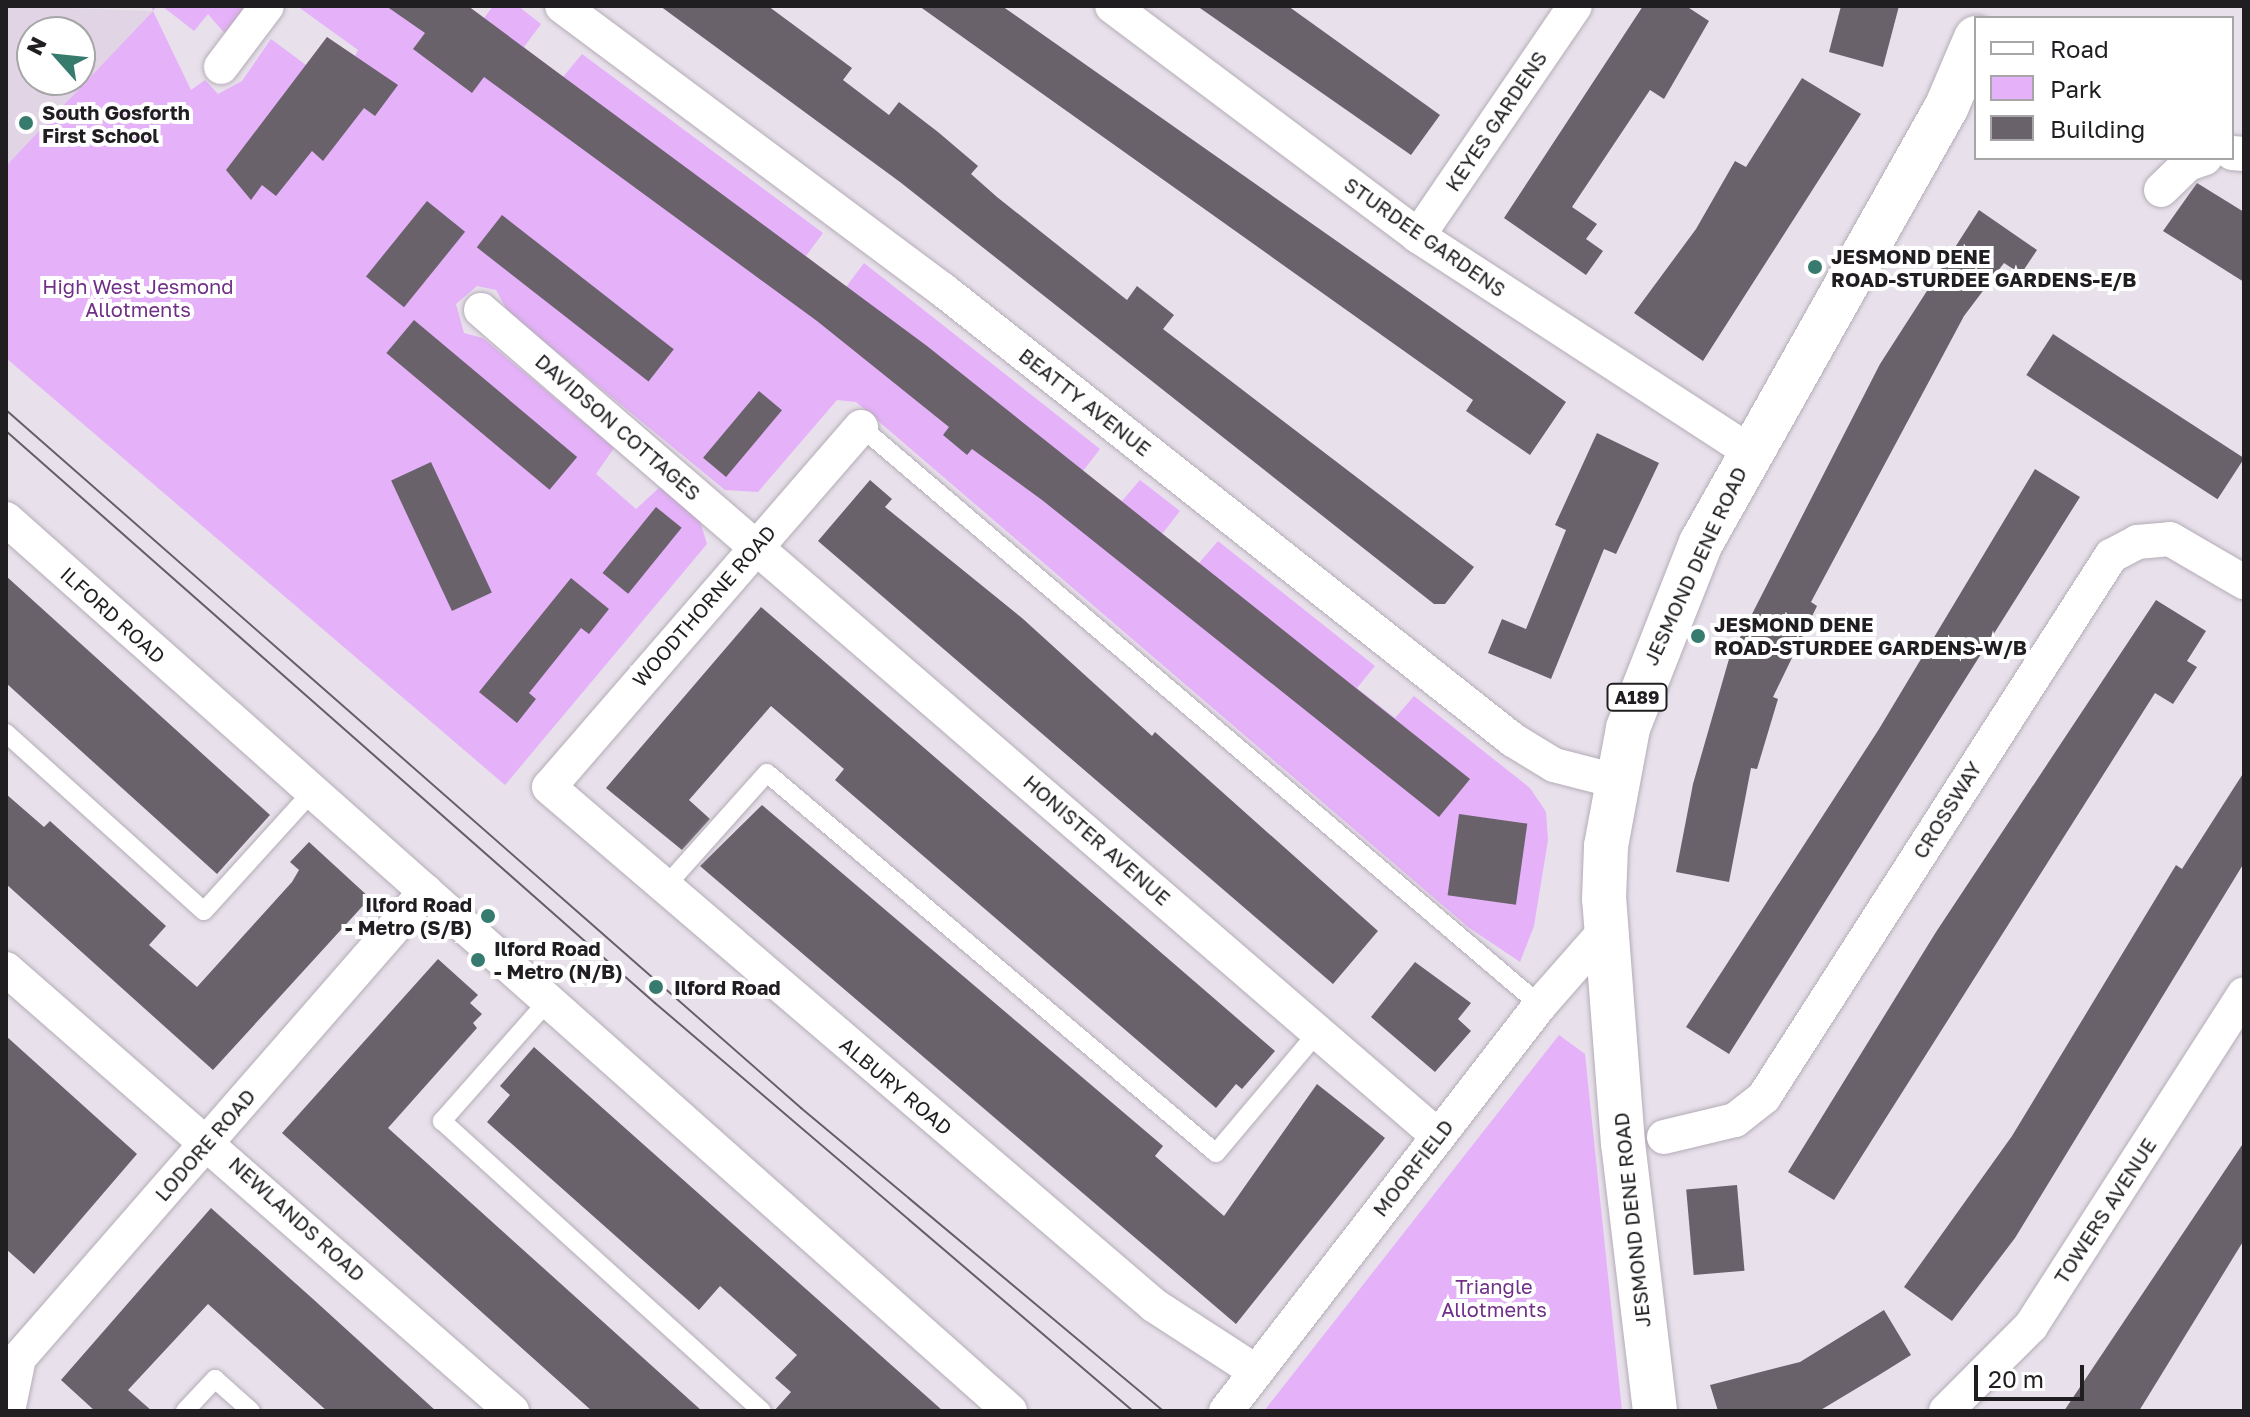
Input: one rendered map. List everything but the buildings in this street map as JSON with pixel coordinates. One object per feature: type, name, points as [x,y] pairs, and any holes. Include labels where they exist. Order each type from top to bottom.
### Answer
[{"type":"main road","name":"JESMOND DENE ROAD","points":[[1655,1411],[1606,930],[1606,846],[1616,781],[1667,617],[1749,451],[1973,49]]},
{"type":"street","points":[[221,67],[267,6]]},
{"type":"street","name":"BEATTY AVENUE","points":[[562,6],[943,290],[1513,740],[1554,765],[1616,781]]},
{"type":"street","name":"STURDEE GARDENS","points":[[1112,6],[1418,236],[1749,451]]},
{"type":"street","name":"KEYES GARDENS","points":[[1418,236],[1575,6]]},
{"type":"street","points":[[2161,190],[2188,164],[2199,160]]},
{"type":"street","name":"DAVIDSON COTTAGES","points":[[481,310],[755,544]]},
{"type":"street","name":"WOODTHORNE ROAD","points":[[549,787],[755,544],[861,427]]},
{"type":"street","name":"ILFORD ROAD","points":[[6,519],[1010,1411]]},
{"type":"street","name":"CROSSWAY","points":[[1664,1137],[1735,1120],[1764,1097],[2111,556],[2137,542],[2170,539],[2244,582]]},
{"type":"street","name":"HONISTER AVENUE","points":[[755,544],[1438,1136]]},
{"type":"street","name":"ALBURY ROAD","points":[[549,787],[1155,1306],[1255,1371]]},
{"type":"street","name":"LODORE ROAD","points":[[13,1408],[19,1358],[426,891]]},
{"type":"street","name":"MOORFIELD","points":[[1230,1405],[1540,1005],[1606,930]]},
{"type":"street","name":"NEWLANDS ROAD","points":[[6,969],[209,1141],[512,1411]]},
{"type":"street","name":"TOWERS AVENUE","points":[[1946,1411],[2031,1326],[2244,994]]},
{"type":"lane","points":[[861,427],[1540,1005]]},
{"type":"lane","points":[[6,733],[204,911],[311,793]]},
{"type":"lane","points":[[664,888],[767,773],[1216,1153],[1318,1032]]},
{"type":"lane","points":[[547,1002],[442,1121],[762,1411]]},
{"type":"lane","points":[[185,1411],[215,1379],[251,1411]]},
{"type":"shaded area","points":[[6,6],[153,11],[96,71],[96,16],[16,16],[16,96],[72,96],[6,166]]},
{"type":"green space","points":[[162,6],[250,6],[227,36],[208,14],[194,31]]},
{"type":"green space","name":"High West Jesmond Allotments","points":[[297,6],[468,6],[484,18],[493,6],[518,6],[541,24],[524,47],[563,77],[582,54],[823,233],[806,256],[846,287],[864,263],[1100,449],[1083,471],[1122,501],[1140,480],[1180,511],[1162,534],[1199,563],[1218,541],[1375,666],[1357,688],[1395,718],[1414,696],[1530,788],[1546,812],[1548,840],[1534,926],[1520,962],[1468,927],[856,402],[837,400],[758,492],[725,490],[508,312],[496,290],[477,286],[456,304],[464,333],[483,338],[614,448],[596,474],[636,509],[661,486],[700,521],[707,544],[505,785],[6,358],[6,166],[72,96],[96,96],[96,71],[153,11],[191,90],[205,80],[218,94],[242,81],[271,39],[306,65],[327,37],[355,56],[358,50]]},
{"type":"green space","name":"Triangle Allotments","points":[[1559,1035],[1585,1054],[1622,1411],[1264,1411]]},
{"type":"tram line","points":[[6,410],[801,1108],[1163,1411]]},
{"type":"tram line","points":[[6,431],[655,1003],[1133,1411]]},
{"type":"place","name":"South Gosforth First School","points":[[26,123]]},
{"type":"place","name":"JESMOND DENE ROAD-STURDEE GARDENS-E/B","points":[[1815,267]]},
{"type":"place","name":"JESMOND DENE ROAD-STURDEE GARDENS-W/B","points":[[1698,636]]},
{"type":"place","name":"Ilford Road - Metro (S/B)","points":[[488,916]]},
{"type":"place","name":"Ilford Road - Metro (N/B)","points":[[478,960]]},
{"type":"place","name":"Ilford Road","points":[[656,987]]}]
